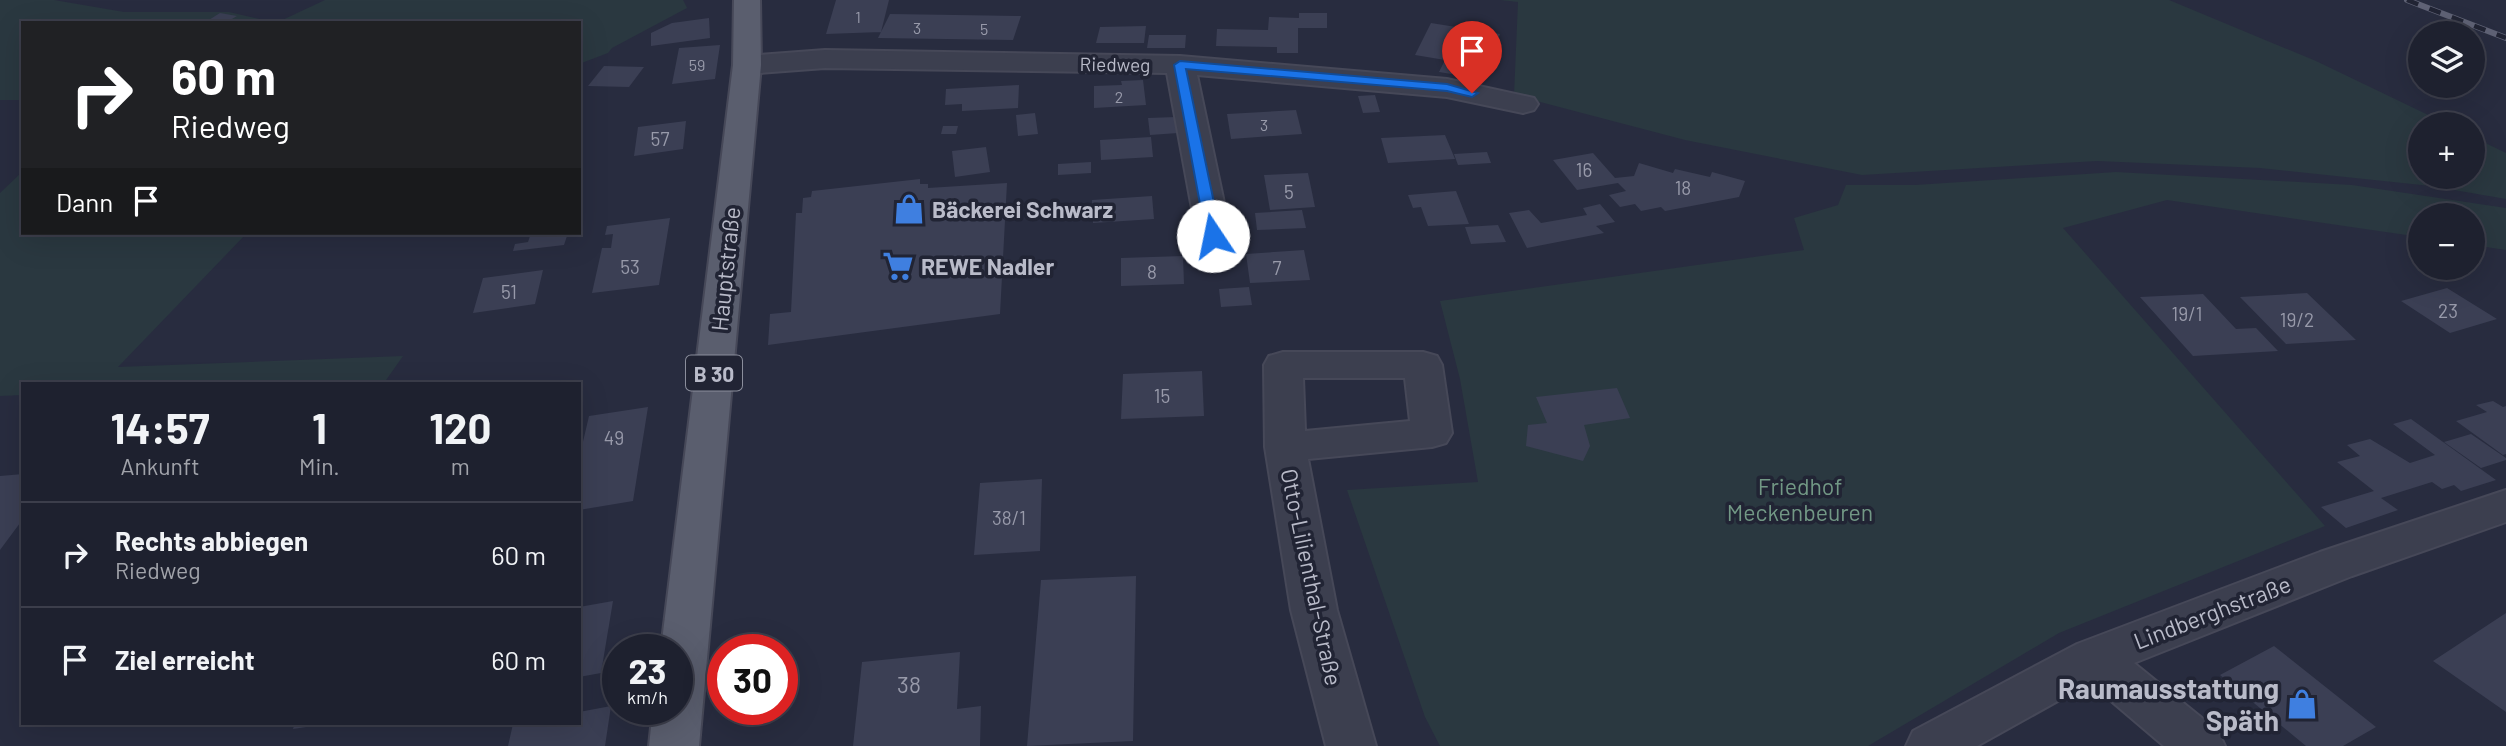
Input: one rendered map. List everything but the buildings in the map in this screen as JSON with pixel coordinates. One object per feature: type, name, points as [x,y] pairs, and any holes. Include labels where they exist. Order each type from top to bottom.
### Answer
[{"type":"main road","name":"Hauptstraße","points":[[674,746],[747,65],[747,0]]},
{"type":"street","name":"Riedweg","points":[[747,65],[825,59],[1180,65],[1447,88],[1523,104]]},
{"type":"street","points":[[1180,65],[1213,236]]},
{"type":"street","name":"Otto-Lilienthal-Straße","points":[[1285,447],[1314,610],[1351,746]]},
{"type":"street","name":"Lindberghstraße","points":[[1931,746],[2094,658],[2336,564],[2506,506]]},
{"type":"street","points":[[2094,658],[2200,746]]},
{"type":"green space","points":[[0,0],[54,0],[124,12],[229,12],[267,21],[21,21],[21,100],[0,100]]},
{"type":"green space","points":[[325,0],[683,0],[687,8],[612,48],[608,53],[581,63],[581,21],[280,21]]},
{"type":"green space","points":[[1500,0],[2169,0],[2316,61],[2422,112],[2408,112],[2408,184],[2260,168],[2097,161],[1862,175],[1685,140],[1514,95],[1518,2]]},
{"type":"green space","points":[[2485,143],[2506,153],[2506,199],[2448,189],[2485,189]]},
{"type":"green space","name":"Friedhof Meckenbeuren","points":[[2116,172],[2352,185],[2473,203],[2408,203],[2408,235],[2167,200],[2063,228],[2325,526],[2059,633],[1868,746],[1440,746],[1425,717],[1347,490],[1478,482],[1460,379],[1440,301],[1804,250],[1794,218],[1838,205],[1846,185],[1915,185]]},
{"type":"green space","points":[[21,173],[21,235],[245,235],[118,367],[403,356],[385,382],[21,382],[21,395],[0,396],[0,193]]},
{"type":"green space","name":"Friedhof Meckenbeuren","points":[[2485,205],[2506,208],[2506,250],[2485,247]]},
{"type":"railway","points":[[2407,0],[2506,38]]},
{"type":"place","name":"Bäckerei Schwarz","points":[[909,209]]},
{"type":"place","name":"REWE Nadler","points":[[898,266]]},
{"type":"place","name":"Raumausstattung Späth","points":[[2302,704]]},
{"type":"route","points":[[1213,236],[1180,65],[1447,88],[1472,93]]}]
